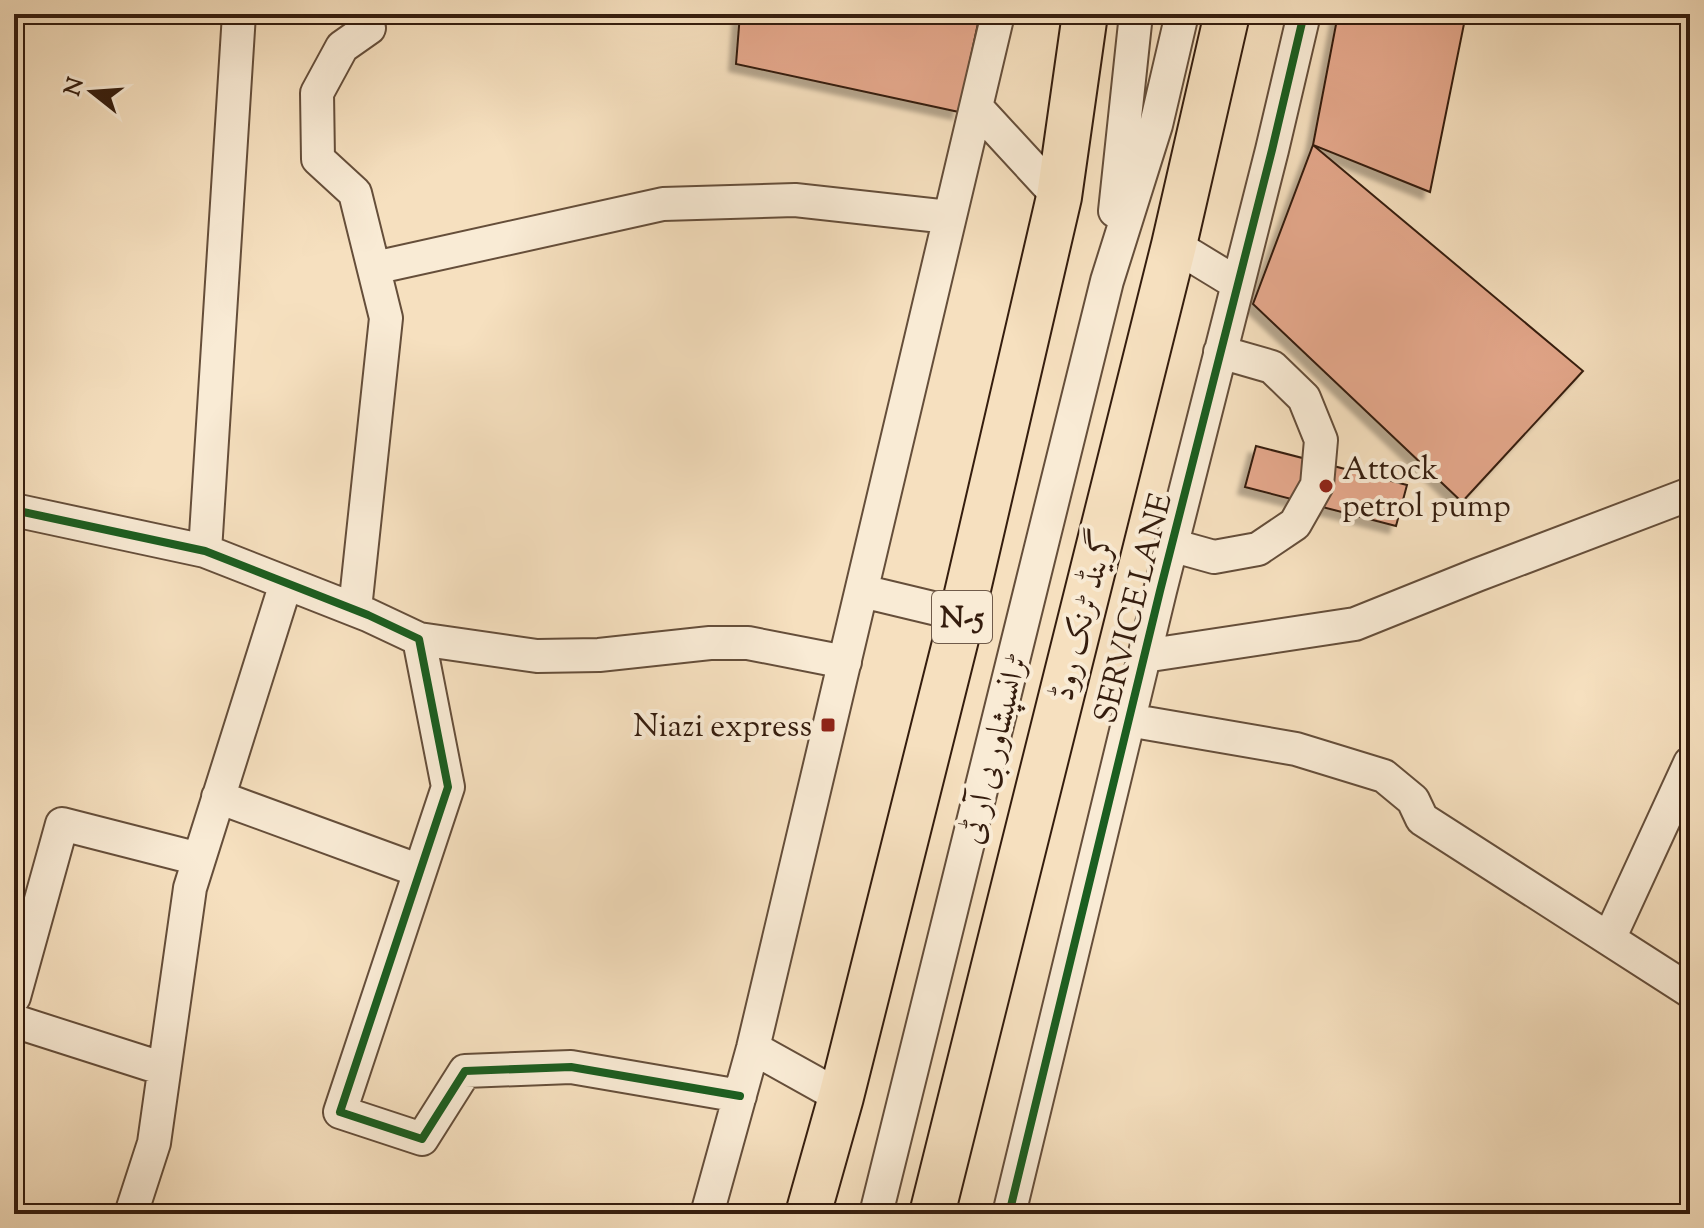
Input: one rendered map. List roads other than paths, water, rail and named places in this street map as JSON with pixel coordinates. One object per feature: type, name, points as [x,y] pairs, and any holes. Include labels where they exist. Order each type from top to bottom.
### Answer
[{"type":"highway","name":"N-5","points":[[808,1214],[841,1097],[962,615],[1059,197],[1085,14]]},
{"type":"highway","name":"گرینڈ ٹرنک روڈ","points":[[932,1214],[1174,245],[1227,14]]},
{"type":"street","points":[[205,551],[239,14]]},
{"type":"street","points":[[707,1214],[753,1048],[998,14]]},
{"type":"street","name":"ٹرانسپشاور بی آر ٹی","points":[[1107,281],[1136,14]]},
{"type":"street","name":"ٹرانسپشاور بی آر ٹی","points":[[876,1214],[1107,281],[1156,125],[1182,14]]},
{"type":"street","name":"SERVICE LANE","points":[[1009,1214],[1304,14]]},
{"type":"street","points":[[355,609],[386,318],[355,193],[318,159],[317,93],[342,47],[369,28]]},
{"type":"street","points":[[977,108],[1059,197]]},
{"type":"street","points":[[374,268],[663,204],[795,200],[949,217]]},
{"type":"street","points":[[1174,245],[1238,284]]},
{"type":"street","points":[[1171,545],[1214,557],[1258,549],[1295,524],[1317,485],[1321,440],[1304,398],[1272,367],[1220,352]]},
{"type":"street","points":[[1144,656],[1355,624],[1690,494]]},
{"type":"street","points":[[14,510],[205,551],[355,609],[419,639],[537,656],[599,655],[710,643],[748,643],[845,662]]},
{"type":"street","points":[[131,1214],[154,1143],[190,888],[286,583]]},
{"type":"street","points":[[862,591],[962,615]]},
{"type":"street","points":[[419,639],[448,787],[340,1112],[422,1139],[465,1071],[571,1067],[740,1096]]},
{"type":"street","points":[[1128,720],[1296,749],[1384,776],[1413,800],[1422,819],[1690,991]]},
{"type":"street","points":[[1609,939],[1690,763]]},
{"type":"street","points":[[218,797],[420,871]]},
{"type":"street","points":[[14,997],[62,824],[199,859]]},
{"type":"street","points":[[14,1021],[164,1069]]},
{"type":"street","points":[[753,1048],[841,1097]]},
{"type":"place","name":"Attock petrol pump","points":[[1326,486]]},
{"type":"place","name":"Niazi express","points":[[828,725]]}]
